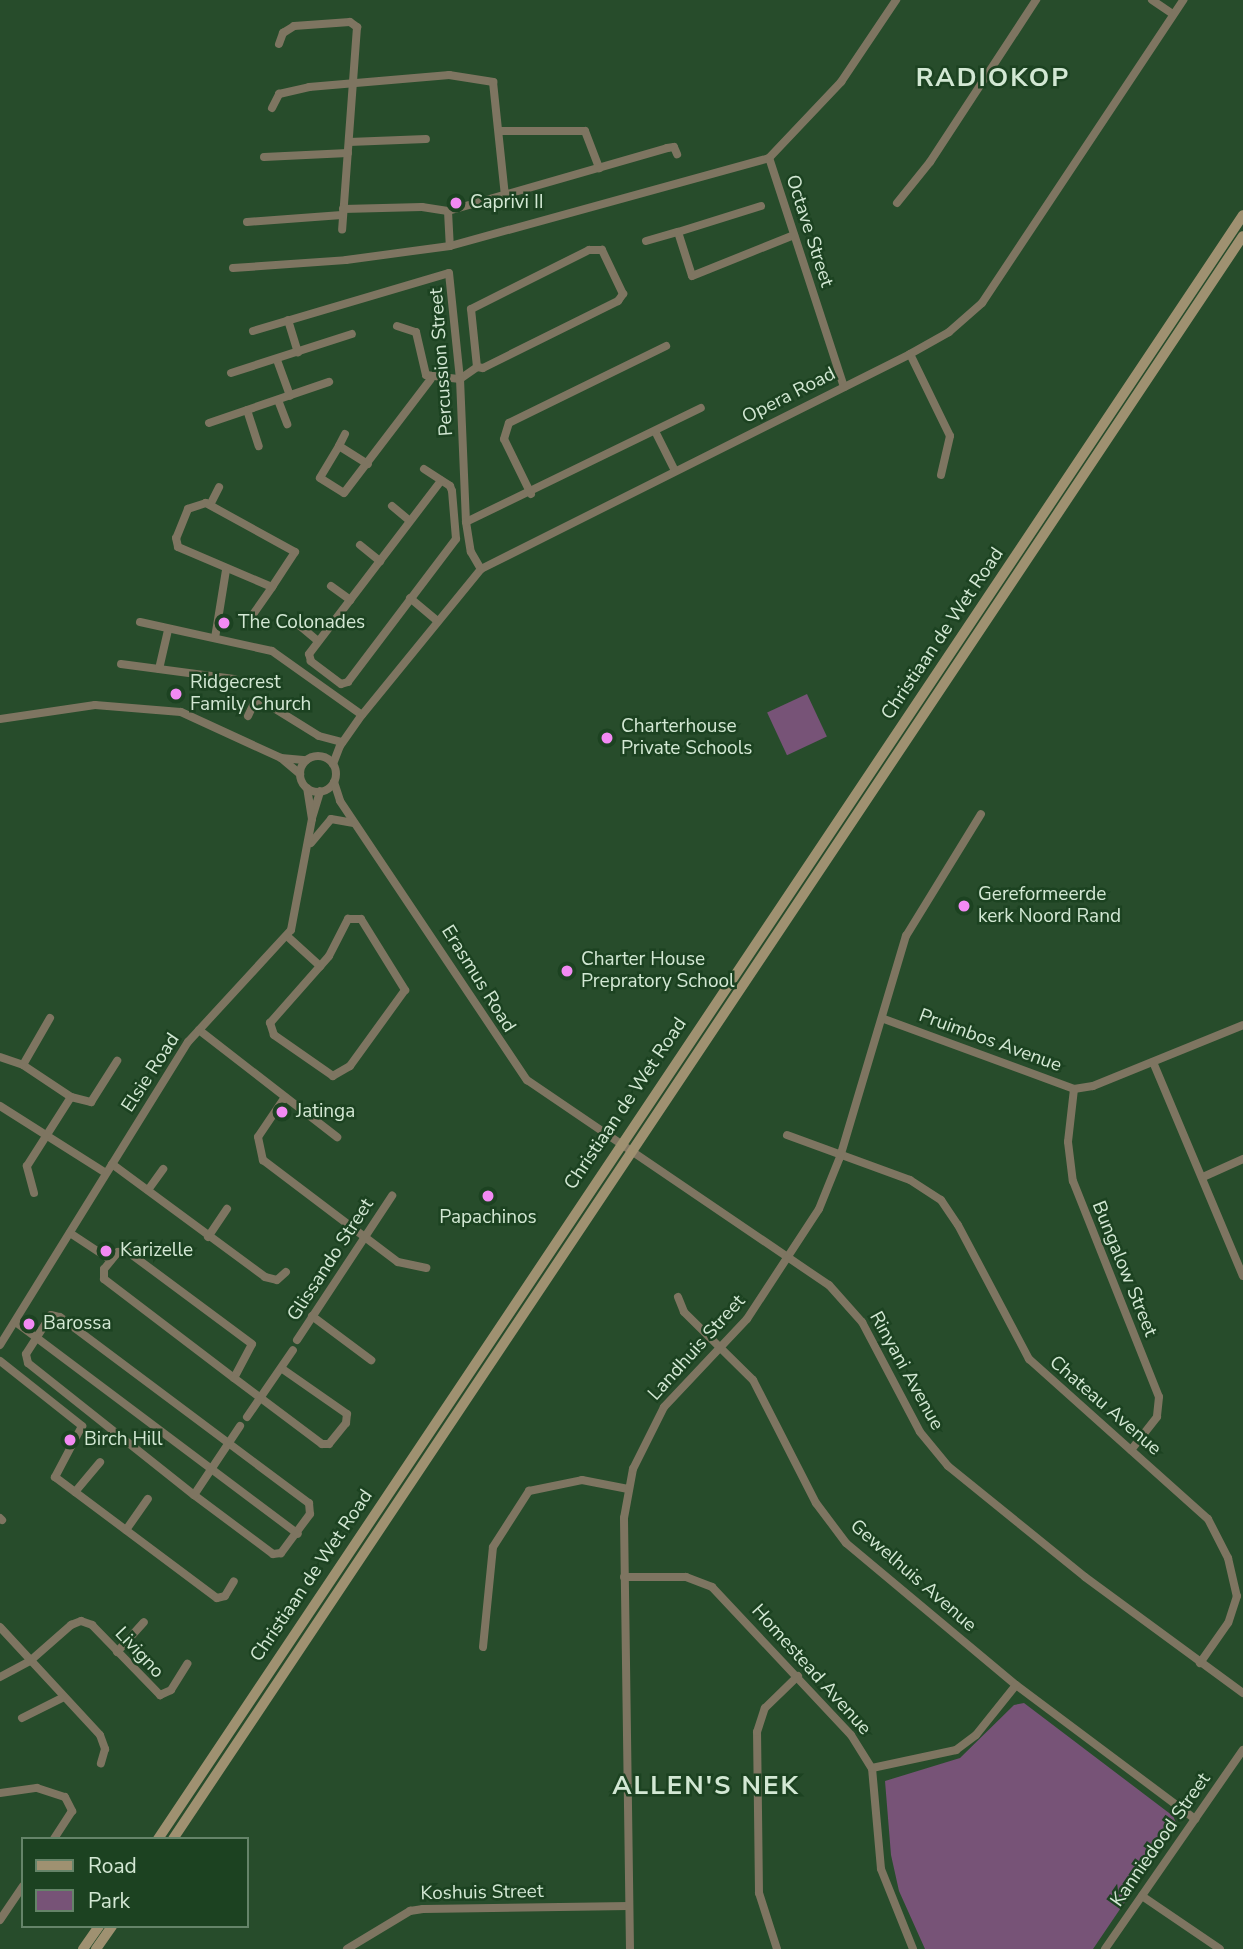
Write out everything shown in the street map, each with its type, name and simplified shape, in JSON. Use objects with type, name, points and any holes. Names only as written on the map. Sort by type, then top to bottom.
[{"type":"main road","name":"Christiaan de Wet Road","points":[[159,1837],[621,1142],[1243,215]]},
{"type":"main road","name":"Christiaan de Wet Road","points":[[174,1837],[1243,236]]},
{"type":"main road","points":[[83,1949],[98,1928]]},
{"type":"main road","points":[[96,1949],[111,1928]]},
{"type":"street","name":"Octave Street","points":[[844,387],[769,158],[831,94],[896,0]]},
{"type":"street","points":[[897,203],[930,162],[1037,0]]},
{"type":"street","points":[[1152,0],[1174,14]]},
{"type":"street","name":"Opera Road","points":[[333,764],[341,744],[362,715],[436,620],[481,569],[910,354],[949,332],[982,303],[1182,0]]},
{"type":"street","points":[[279,44],[283,33],[294,26],[354,23],[355,86],[342,229]]},
{"type":"street","points":[[271,108],[279,94],[287,90],[355,86],[449,75],[488,80],[496,88],[505,196]]},
{"type":"street","points":[[500,131],[585,131],[599,168]]},
{"type":"street","points":[[349,142],[426,139]]},
{"type":"street","points":[[247,222],[422,207],[448,211],[671,147],[677,154]]},
{"type":"street","points":[[264,157],[348,153]]},
{"type":"street","points":[[233,268],[346,260],[450,246],[769,158]]},
{"type":"street","points":[[646,242],[761,206]]},
{"type":"street","points":[[448,211],[450,246]]},
{"type":"street","points":[[678,232],[694,277],[794,235]]},
{"type":"street","points":[[589,250],[602,250],[622,294],[618,301],[483,368],[477,367],[471,309],[589,250]]},
{"type":"street","name":"Percussion Street","points":[[253,331],[449,273],[460,379],[466,522],[471,552],[481,569]]},
{"type":"street","points":[[288,320],[298,352]]},
{"type":"street","points":[[397,326],[416,332],[420,363],[431,379]]},
{"type":"street","points":[[231,373],[352,334]]},
{"type":"street","points":[[531,494],[504,439],[509,423],[666,346]]},
{"type":"street","points":[[910,354],[950,436],[941,475]]},
{"type":"street","points":[[276,360],[290,396]]},
{"type":"street","points":[[431,379],[460,379],[477,367]]},
{"type":"street","points":[[345,434],[320,478],[337,491],[349,492],[431,379]]},
{"type":"street","points":[[209,423],[329,382]]},
{"type":"street","points":[[278,400],[287,425]]},
{"type":"street","points":[[466,522],[531,494],[701,408]]},
{"type":"street","points":[[247,410],[259,446]]},
{"type":"street","points":[[656,433],[674,471]]},
{"type":"street","points":[[339,446],[368,464]]},
{"type":"street","points":[[425,469],[441,481],[455,498],[456,539],[344,684],[311,661],[309,654],[441,481]]},
{"type":"street","points":[[210,505],[219,487]]},
{"type":"street","points":[[254,613],[272,587],[295,552],[210,505],[196,503],[188,509],[175,542],[226,570],[272,587]]},
{"type":"street","points":[[392,506],[410,521]]},
{"type":"street","points":[[360,545],[380,561]]},
{"type":"street","points":[[215,638],[226,570]]},
{"type":"street","points":[[331,586],[350,600]]},
{"type":"street","points":[[410,598],[436,620]]},
{"type":"street","points":[[140,622],[272,650],[362,715]]},
{"type":"street","points":[[300,626],[318,641]]},
{"type":"street","points":[[159,669],[168,630]]},
{"type":"street","points":[[121,664],[234,679]]},
{"type":"street","points":[[248,716],[255,701],[261,700],[319,736],[341,744]]},
{"type":"street","points":[[0,719],[95,705],[181,712],[281,758],[300,774],[307,788],[321,791],[334,782],[333,764],[322,756],[306,761],[281,758]]},
{"type":"street","name":"Opera Road","points":[[322,756],[341,744]]},
{"type":"street","points":[[300,774],[306,761]]},
{"type":"street","name":"Erasmus Road","points":[[334,782],[340,801],[527,1080],[635,1150]]},
{"type":"street","name":"Elsie Road","points":[[307,788],[312,819]]},
{"type":"street","name":"Erasmus Road","points":[[321,791],[340,801]]},
{"type":"street","name":"Elsie Road","points":[[0,1345],[17,1323],[106,1173],[199,1030],[287,936],[296,919],[312,819],[321,791]]},
{"type":"street","name":"Landhuis Street","points":[[630,1949],[624,1577],[628,1489],[654,1423],[682,1383],[747,1319],[789,1259],[825,1199],[884,1019],[909,929],[981,814]]},
{"type":"street","points":[[308,849],[319,828],[332,818],[349,819],[359,826]]},
{"type":"street","points":[[356,918],[405,990],[350,1066],[333,1076],[274,1035],[271,1023],[320,966],[343,926],[356,918]]},
{"type":"street","points":[[287,936],[320,966]]},
{"type":"street","points":[[23,1065],[50,1018]]},
{"type":"street","name":"Pruimbos Avenue","points":[[884,1019],[1074,1089],[1153,1062],[1243,1025]]},
{"type":"street","points":[[199,1030],[337,1137]]},
{"type":"street","points":[[0,1057],[23,1065],[71,1097],[91,1102],[117,1061]]},
{"type":"street","points":[[1153,1062],[1243,1276]]},
{"type":"street","name":"Bungalow Street","points":[[1074,1089],[1068,1142],[1073,1181],[1159,1397],[1157,1417],[1131,1450]]},
{"type":"street","points":[[34,1193],[27,1166],[71,1097]]},
{"type":"street","points":[[285,1097],[258,1137],[263,1160],[404,1265],[426,1268]]},
{"type":"street","points":[[0,1105],[106,1173]]},
{"type":"street","name":"Chateau Avenue","points":[[788,1135],[840,1157],[910,1180],[941,1200],[1029,1359],[1201,1511],[1232,1570],[1237,1595],[1233,1613],[1200,1663]]},
{"type":"street","name":"Rinyani Avenue","points":[[635,1150],[829,1285],[857,1316],[920,1432],[948,1466],[1200,1663],[1243,1693]]},
{"type":"street","points":[[1203,1177],[1243,1159]]},
{"type":"street","points":[[112,1164],[208,1237],[271,1280],[286,1272]]},
{"type":"street","points":[[148,1190],[163,1169]]},
{"type":"street","name":"Glissando Street","points":[[298,1340],[392,1196]]},
{"type":"street","points":[[208,1237],[227,1209]]},
{"type":"street","points":[[70,1233],[111,1260]]},
{"type":"street","points":[[234,1378],[251,1352],[249,1342],[128,1252],[122,1250],[111,1260],[104,1279],[260,1398],[324,1445],[346,1423],[346,1412],[281,1368]]},
{"type":"street","name":"Gewelhuis Avenue","points":[[678,1297],[684,1312],[721,1346],[752,1380],[816,1503],[837,1533],[1016,1685],[1195,1819]]},
{"type":"street","points":[[312,1316],[371,1360]]},
{"type":"street","points":[[48,1317],[60,1317],[229,1443],[309,1503],[310,1514],[298,1534],[281,1553],[272,1554],[194,1495],[28,1363],[26,1354],[48,1317]]},
{"type":"street","points":[[17,1323],[298,1534]]},
{"type":"street","name":"Glissando Street","points":[[247,1416],[293,1350]]},
{"type":"street","points":[[0,1361],[82,1426],[77,1441],[54,1473],[75,1492],[217,1598],[225,1596],[234,1581]]},
{"type":"street","points":[[194,1495],[240,1426]]},
{"type":"street","points":[[75,1492],[100,1462]]},
{"type":"street","points":[[483,1647],[493,1547],[529,1492],[582,1480],[628,1489]]},
{"type":"street","points":[[126,1530],[148,1499]]},
{"type":"street","name":"Homestead Avenue","points":[[624,1577],[686,1577],[712,1587],[851,1735],[872,1768],[881,1868],[913,1949]]},
{"type":"street","name":"Livigno","points":[[30,1661],[71,1625],[81,1621],[95,1629],[160,1695],[172,1690],[187,1664]]},
{"type":"street","points":[[117,1652],[145,1622]]},
{"type":"street","points":[[1,1629],[62,1698],[100,1735],[105,1749],[101,1763]]},
{"type":"street","points":[[0,1677],[30,1661]]},
{"type":"street","points":[[777,1949],[759,1893],[757,1732],[765,1708],[798,1676]]},
{"type":"street","points":[[872,1768],[956,1750],[976,1735],[1016,1685]]},
{"type":"street","points":[[22,1718],[62,1698]]},
{"type":"street","name":"Kanniedood Street","points":[[1105,1949],[1243,1750]]},
{"type":"street","points":[[0,1781],[2,1792],[47,1789],[70,1801],[72,1811],[55,1837]]},
{"type":"street","points":[[0,1920],[21,1889]]},
{"type":"street","points":[[1142,1896],[1220,1949]]},
{"type":"street","name":"Koshuis Street","points":[[351,1948],[410,1910],[629,1906]]},
{"type":"green space","points":[[807,694],[827,737],[787,755],[767,713]]},
{"type":"green space","points":[[1024,1703],[1173,1816],[1177,1825],[1093,1949],[925,1949],[899,1891],[891,1855],[885,1781],[960,1758],[1014,1705]]},
{"type":"place","name":"Caprivi II","points":[[456,203]]},
{"type":"place","name":"The Colonades","points":[[224,623]]},
{"type":"place","name":"Ridgecrest Family Church","points":[[176,694]]},
{"type":"place","name":"Charterhouse Private Schools","points":[[607,738]]},
{"type":"place","name":"Gereformeerde kerk Noord Rand","points":[[964,906]]},
{"type":"place","name":"Charter House Prepratory School","points":[[567,971]]},
{"type":"place","name":"Jatinga","points":[[282,1112]]},
{"type":"place","name":"Papachinos","points":[[488,1196]]},
{"type":"place","name":"Karizelle","points":[[106,1251]]},
{"type":"place","name":"Barossa","points":[[29,1324]]},
{"type":"place","name":"Birch Hill","points":[[70,1440]]},
{"type":"district","name":"RADIOKOP","points":[[993,78]]},
{"type":"district","name":"ALLEN'S NEK","points":[[706,1786]]}]
